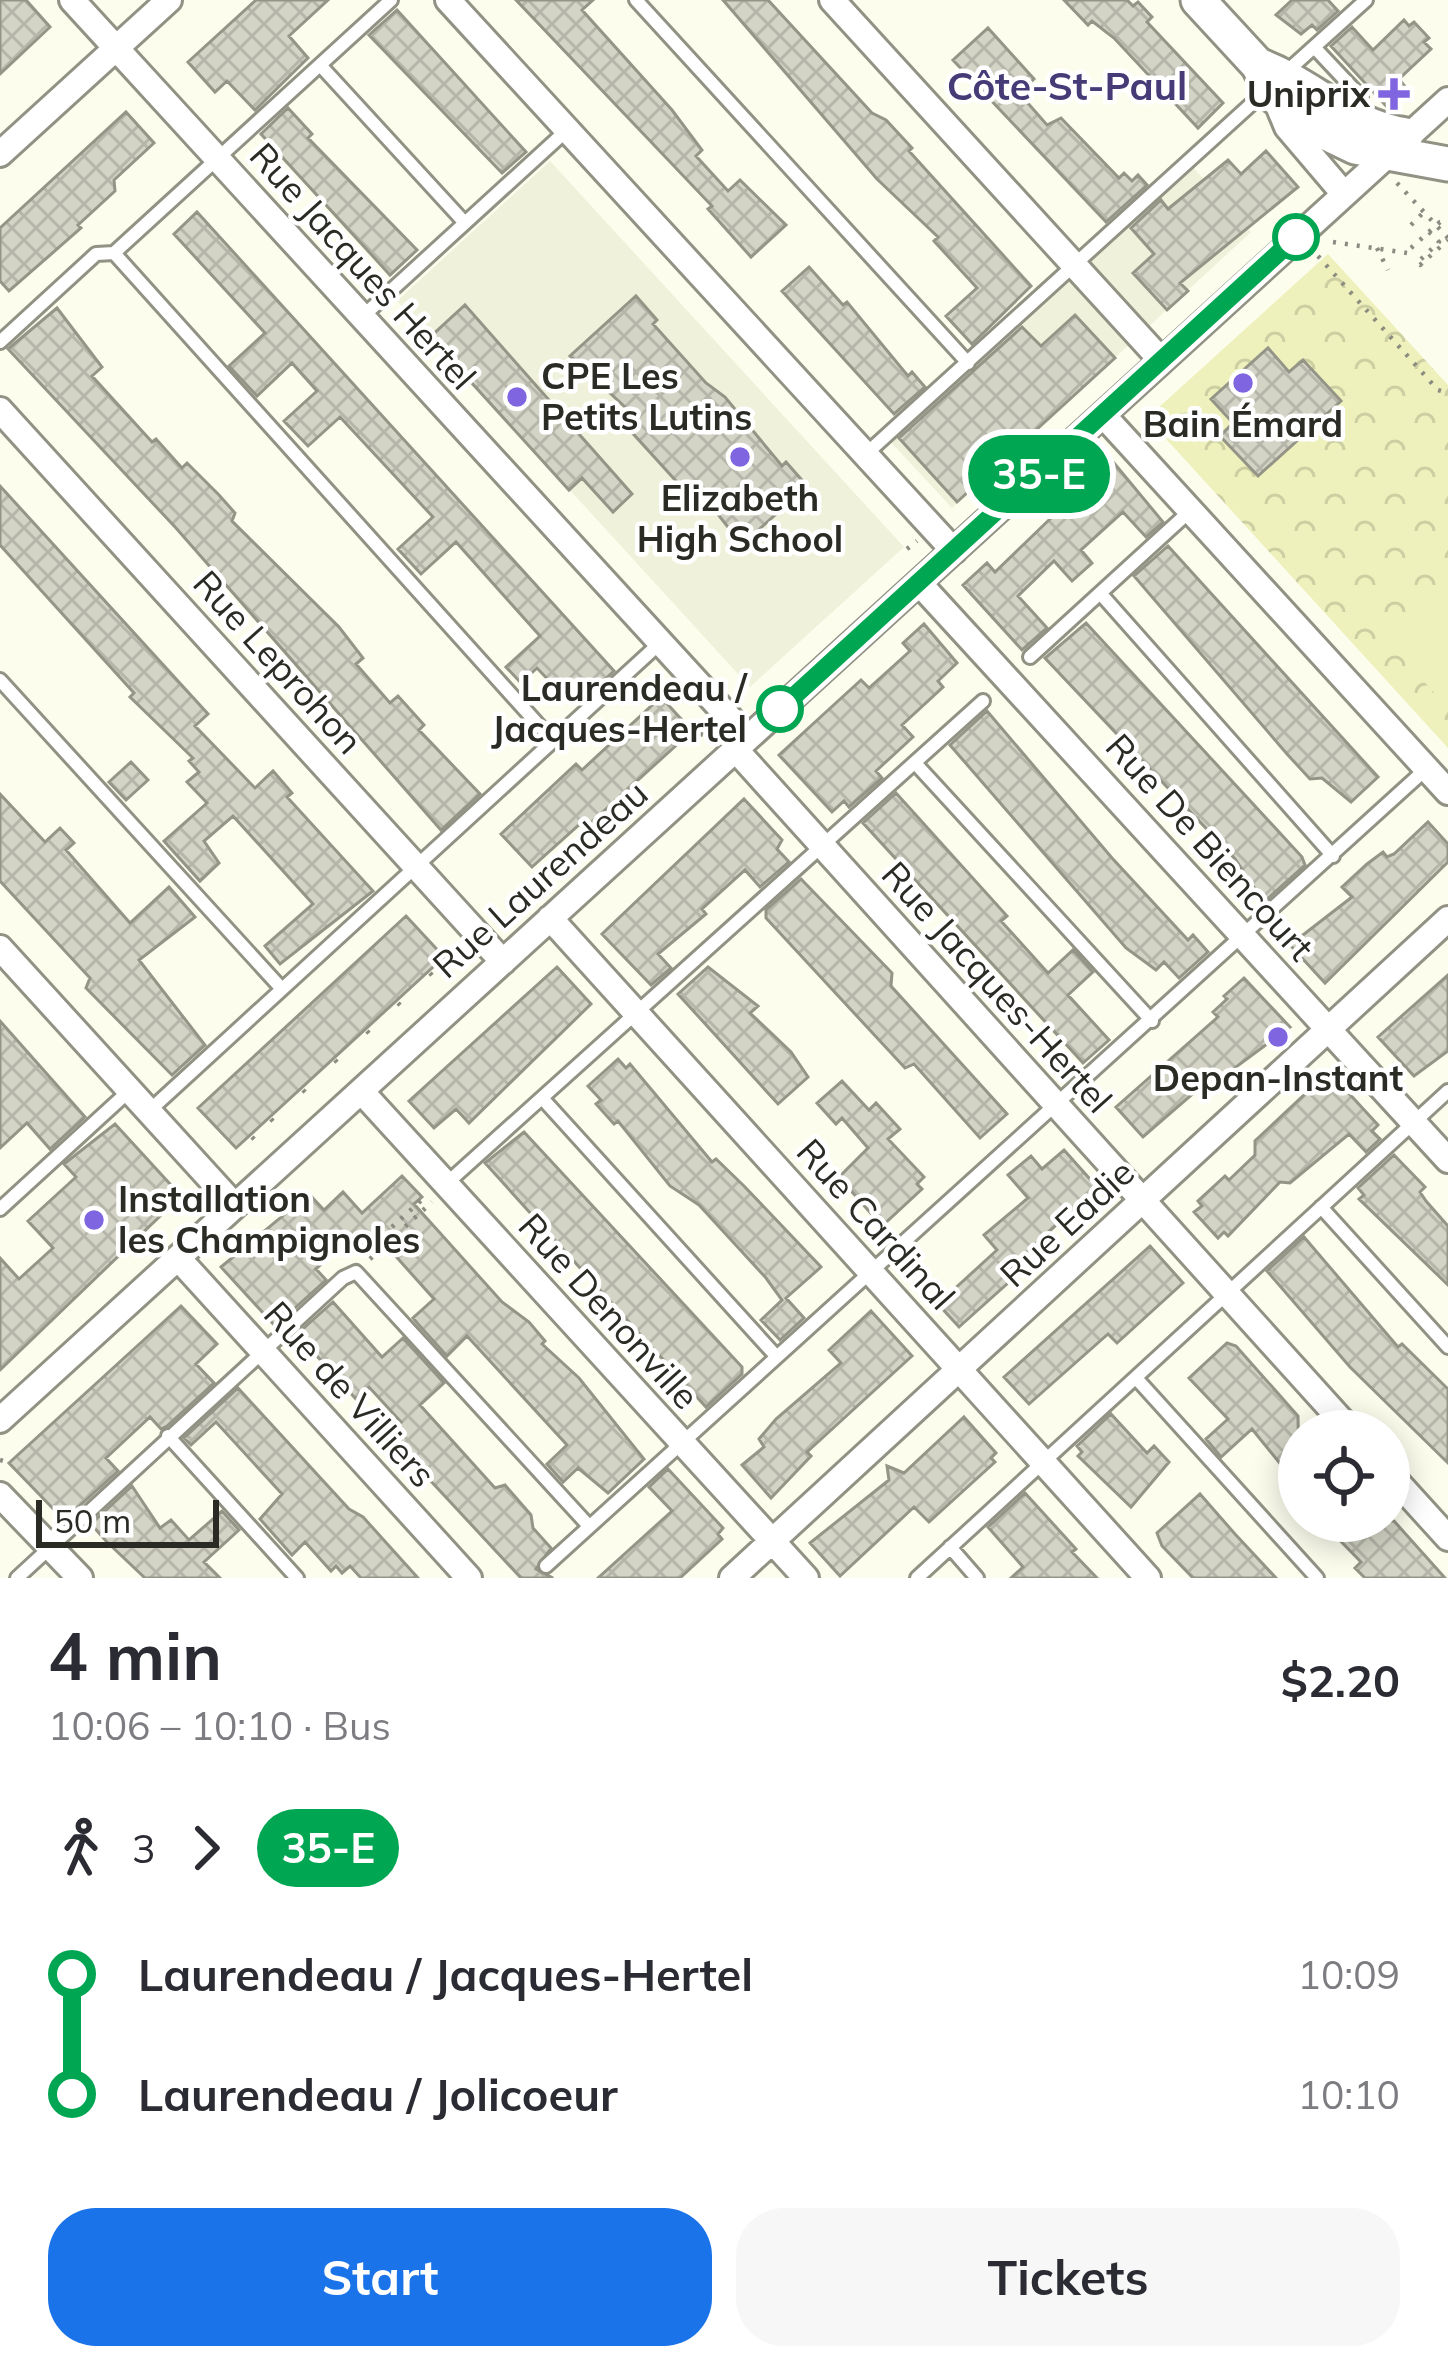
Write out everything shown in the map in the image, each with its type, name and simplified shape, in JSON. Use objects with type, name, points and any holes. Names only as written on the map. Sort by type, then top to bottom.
[{"type":"street","name":"Rue Jacques Hertel","points":[[72,0],[660,643],[742,744]]},
{"type":"street","points":[[0,154],[169,0]]},
{"type":"street","points":[[448,0],[954,551]]},
{"type":"street","points":[[832,0],[1161,361]]},
{"type":"street","points":[[1198,0],[1271,81],[1355,122],[1398,157],[1448,164]]},
{"type":"street","points":[[1271,81],[1287,127],[1344,194]]},
{"type":"street","name":"Rue Laurendeau","points":[[0,1420],[1344,194],[1398,157],[1448,100]]},
{"type":"street","points":[[1398,157],[1448,141]]},
{"type":"street","name":"Rue Leprohon","points":[[0,410],[502,962]]},
{"type":"street","points":[[1103,415],[1448,792]]},
{"type":"street","name":"Rue De Biencourt","points":[[919,583],[1448,1160]]},
{"type":"street","name":"Rue Jacques-Hertel","points":[[742,744],[823,844],[1055,1106],[1332,1410]]},
{"type":"street","name":"Rue Cardinal","points":[[550,918],[1148,1578]]},
{"type":"street","name":"Rue Eadie","points":[[732,1578],[1448,919]]},
{"type":"street","points":[[0,948],[235,1206]]},
{"type":"street","name":"Rue Denonville","points":[[361,1091],[435,1194],[680,1442],[806,1578]]},
{"type":"street","name":"Rue de Villiers","points":[[178,1258],[469,1578]]},
{"type":"street","points":[[0,1495],[80,1578]]},
{"type":"street","points":[[1410,1496],[1448,1538]]},
{"type":"lane","points":[[0,342],[96,254],[114,253],[391,0]]},
{"type":"lane","points":[[636,0],[968,363]]},
{"type":"lane","points":[[866,454],[1076,266],[1271,81],[1366,0]]},
{"type":"lane","points":[[1314,46],[1361,97]]},
{"type":"lane","points":[[320,64],[465,223]]},
{"type":"lane","points":[[362,317],[567,130]]},
{"type":"lane","points":[[114,253],[554,741]]},
{"type":"lane","points":[[1030,657],[1192,509]]},
{"type":"lane","points":[[1100,593],[1334,856]]},
{"type":"lane","points":[[148,1111],[660,643]]},
{"type":"lane","points":[[0,680],[282,988]]},
{"type":"lane","points":[[435,1194],[983,701]]},
{"type":"lane","points":[[915,763],[1152,1021]]},
{"type":"lane","points":[[546,1565],[1426,769]]},
{"type":"lane","points":[[0,1209],[130,1090]]},
{"type":"lane","points":[[917,1578],[1448,1090]]},
{"type":"lane","points":[[542,1098],[776,1356]]},
{"type":"lane","points":[[1321,1207],[1448,1347]]},
{"type":"lane","points":[[17,1578],[343,1277],[356,1272],[589,1526]]},
{"type":"lane","points":[[1136,1378],[1317,1578]]},
{"type":"lane","points":[[169,1436],[297,1578]]},
{"type":"lane","points":[[950,1547],[977,1578]]},
{"type":"path","points":[[1398,157],[1424,212],[1448,239],[1420,266],[1417,262],[1438,242],[1429,232]]},
{"type":"path","points":[[1412,225],[1424,212]]},
{"type":"path","points":[[1333,242],[1409,250],[1436,225],[1448,221]]},
{"type":"path","points":[[1377,248],[1388,270]]},
{"type":"path","points":[[1318,256],[1438,390],[1448,393]]},
{"type":"path","points":[[907,549],[916,541]]},
{"type":"path","points":[[700,734],[710,737]]},
{"type":"path","points":[[430,974],[436,980]]},
{"type":"path","points":[[398,1003],[404,1010]]},
{"type":"path","points":[[367,1031],[373,1038]]},
{"type":"path","points":[[334,1060],[341,1067]]},
{"type":"path","points":[[303,1090],[309,1096]]},
{"type":"path","points":[[271,1119],[277,1126]]},
{"type":"path","points":[[252,1137],[258,1143]]},
{"type":"path","points":[[356,1272],[383,1246],[381,1237],[435,1194]]},
{"type":"shaded area","points":[[550,161],[904,547],[750,687],[397,301]]},
{"type":"shaded area","points":[[1192,166],[1251,232],[952,508],[889,440]]},
{"type":"green space","points":[[1328,254],[1448,385],[1448,748],[1147,418]]},
{"type":"green space","points":[[1440,584],[1448,593],[1448,708],[1383,637]]},
{"type":"building","points":[[0,0],[26,0],[50,27],[0,74]]},
{"type":"building","points":[[256,0],[328,0],[289,36],[308,58],[255,110],[227,81],[215,92],[188,62]]},
{"type":"building","points":[[516,0],[593,0],[582,10],[672,110],[702,150],[696,156],[728,191],[740,180],[786,225],[751,257],[708,209],[712,206]]},
{"type":"building","points":[[723,0],[768,0],[872,113],[886,120],[912,148],[909,151],[1031,286],[972,344],[946,316],[977,288],[934,241],[938,237],[877,179]]},
{"type":"building","points":[[1064,0],[1127,0],[1133,6],[1138,2],[1152,17],[1147,22],[1223,103],[1198,128],[1114,38],[1092,21],[1088,25]]},
{"type":"building","points":[[1292,0],[1328,0],[1338,11],[1317,30],[1312,25],[1301,34],[1276,15]]},
{"type":"building","points":[[397,10],[526,152],[502,173],[369,35]]},
{"type":"building","points":[[1404,20],[1409,26],[1414,22],[1429,38],[1424,42],[1431,49],[1399,79],[1407,89],[1387,107],[1331,46],[1352,27],[1373,50]]},
{"type":"building","points":[[988,28],[1034,79],[1019,93],[1047,125],[1061,118],[1119,178],[1124,173],[1132,181],[1138,175],[1147,185],[1106,222],[953,60]]},
{"type":"building","points":[[288,108],[312,134],[308,138],[417,250],[390,275],[261,134]]},
{"type":"building","points":[[126,112],[154,143],[114,180],[115,191],[78,225],[81,228],[9,291],[0,281],[0,228]]},
{"type":"building","points":[[1266,151],[1298,187],[1180,283],[1188,291],[1167,310],[1133,273],[1154,254],[1131,228],[1161,200],[1168,209],[1228,160],[1241,174]]},
{"type":"building","points":[[197,212],[614,671],[581,701],[562,681],[555,687],[537,668],[521,683],[506,667],[540,636],[456,542],[421,574],[398,549],[433,517],[340,417],[308,446],[284,421],[317,391],[292,363],[257,396],[229,366],[265,333],[174,234]]},
{"type":"building","points":[[809,267],[843,305],[847,302],[908,376],[912,372],[925,387],[894,414],[782,291]]},
{"type":"building","points":[[636,296],[657,320],[653,324],[706,383],[725,397],[782,466],[786,462],[807,486],[742,545],[695,485],[687,493],[617,416],[626,408],[570,356]]},
{"type":"building","name":"CPE Les Petits Lutins","points":[[465,305],[632,494],[613,512],[582,478],[569,490],[430,337]]},
{"type":"building","points":[[57,308],[102,367],[92,376],[152,442],[156,439],[182,468],[187,463],[219,495],[235,513],[232,521],[339,627],[363,658],[356,664],[390,703],[398,696],[424,725],[419,730],[480,794],[441,830],[176,528],[8,349]]},
{"type":"building","points":[[1075,315],[1115,358],[957,502],[899,438],[1022,327],[1041,346]]},
{"type":"building","name":"Bain Émard","points":[[1268,348],[1289,372],[1303,360],[1341,401],[1258,476],[1220,436],[1233,423],[1211,399]]},
{"type":"building","points":[[1114,463],[1163,522],[1146,537],[1123,512],[1081,550],[1092,563],[1072,581],[1054,561],[1018,596],[1047,628],[1022,650],[963,585],[987,563],[995,572],[1051,518],[1046,512],[1088,474],[1094,481]]},
{"type":"building","points":[[0,486],[208,714],[195,726],[255,788],[273,771],[292,793],[287,797],[373,891],[280,964],[265,946],[313,904],[233,816],[204,841],[219,863],[200,881],[164,841],[207,803],[187,782],[199,772],[189,761],[193,758],[130,697],[134,693],[0,545]]},
{"type":"building","points":[[1168,546],[1378,777],[1351,802],[1322,778],[1310,779],[1134,576]]},
{"type":"building","points":[[1086,623],[1302,857],[1305,865],[1264,902],[1235,859],[1045,658]]},
{"type":"building","points":[[924,624],[957,663],[938,681],[943,687],[902,725],[913,737],[876,771],[882,778],[849,807],[844,801],[832,812],[779,755],[861,680],[869,688],[889,670],[910,651],[903,643]]},
{"type":"building","points":[[661,697],[692,731],[584,829],[580,824],[532,867],[501,834],[576,764],[582,770]]},
{"type":"building","points":[[987,711],[1112,858],[1188,940],[1193,935],[1208,952],[1179,978],[1164,962],[1156,970],[1126,948],[950,745]]},
{"type":"building","points":[[131,762],[148,780],[126,800],[109,782]]},
{"type":"building","points":[[896,793],[1007,916],[1001,921],[1048,973],[1073,950],[1093,972],[1068,995],[1109,1040],[1083,1063],[863,823]]},
{"type":"building","points":[[0,794],[45,842],[60,828],[74,843],[66,850],[130,923],[169,887],[195,917],[139,960],[205,1045],[172,1075],[86,988],[90,978],[0,881]]},
{"type":"building","points":[[744,799],[782,840],[777,849],[789,862],[760,887],[745,870],[702,909],[706,914],[658,954],[671,968],[651,985],[602,934]]},
{"type":"building","points":[[1428,822],[1448,844],[1448,862],[1325,983],[1290,945],[1352,897],[1342,887],[1367,864],[1383,852],[1387,857],[1394,854]]},
{"type":"building","points":[[801,879],[892,973],[891,986],[1007,1114],[980,1138],[914,1064],[905,1068],[766,918],[766,910]]},
{"type":"building","points":[[406,916],[444,957],[236,1148],[198,1108]]},
{"type":"building","points":[[557,967],[591,1004],[469,1123],[456,1109],[434,1128],[409,1101]]},
{"type":"building","points":[[708,967],[758,1006],[750,1013],[791,1052],[808,1077],[778,1104],[678,994]]},
{"type":"building","points":[[1448,975],[1448,1051],[1414,1076],[1378,1037]]},
{"type":"building","points":[[1244,978],[1290,1027],[1201,1093],[1197,1090],[1143,1137],[1116,1107],[1218,1017],[1213,1012]]},
{"type":"building","points":[[0,1021],[85,1117],[50,1149],[27,1123],[0,1148]]},
{"type":"building","points":[[618,1059],[626,1068],[630,1064],[712,1162],[716,1159],[821,1267],[786,1298],[804,1318],[780,1340],[761,1320],[782,1300],[766,1278],[699,1205],[670,1186],[618,1121],[614,1124],[596,1104],[601,1100],[588,1086]]},
{"type":"building","points":[[1332,1075],[1378,1125],[1372,1131],[1380,1139],[1366,1152],[1349,1134],[1290,1183],[1280,1182],[1228,1236],[1224,1232],[1218,1238],[1194,1212],[1202,1206],[1198,1201],[1225,1176],[1229,1180],[1255,1155],[1255,1141],[1321,1079],[1324,1083]]},
{"type":"building","points":[[842,1081],[869,1110],[876,1103],[900,1129],[888,1139],[924,1177],[917,1184],[922,1189],[882,1226],[839,1177],[868,1148],[842,1118],[836,1124],[817,1103]]},
{"type":"building","points":[[115,1124],[181,1196],[0,1370],[0,1258],[19,1279],[53,1248],[28,1221],[76,1177],[64,1164]]},
{"type":"building","points":[[524,1132],[742,1367],[742,1374],[706,1407],[485,1163]]},
{"type":"building","points":[[1064,1150],[1097,1187],[1011,1267],[1018,1274],[959,1327],[938,1304],[997,1250],[984,1235],[1028,1198],[1008,1175],[1031,1156],[1042,1169]]},
{"type":"building","points":[[1394,1155],[1425,1187],[1420,1192],[1448,1226],[1448,1285],[1359,1199],[1364,1195],[1358,1188]]},
{"type":"building","points":[[402,1176],[422,1197],[414,1204],[502,1302],[529,1322],[545,1341],[542,1344],[579,1378],[644,1459],[608,1493],[578,1468],[563,1482],[547,1464],[567,1445],[467,1336],[447,1356],[418,1324],[413,1318],[434,1299],[375,1233],[358,1249],[349,1239],[316,1269],[326,1280],[275,1326],[221,1267],[309,1194],[324,1210],[343,1192],[362,1213]]},
{"type":"building","points":[[1304,1237],[1398,1347],[1402,1344],[1448,1389],[1448,1463],[1410,1426],[1410,1410],[1394,1410],[1267,1271]]},
{"type":"building","points":[[1150,1246],[1183,1283],[1117,1343],[1108,1334],[1029,1404],[1004,1377]]},
{"type":"building","points":[[333,1302],[382,1357],[403,1338],[444,1383],[420,1405],[495,1488],[505,1485],[531,1515],[533,1528],[551,1548],[536,1569],[553,1578],[521,1578],[388,1435],[401,1422],[369,1387],[356,1399],[297,1334]]},
{"type":"building","points":[[181,1306],[217,1344],[196,1364],[214,1383],[167,1426],[161,1429],[150,1417],[106,1458],[118,1471],[64,1520],[9,1463]]},
{"type":"building","points":[[871,1311],[912,1356],[807,1452],[811,1456],[771,1498],[742,1465],[764,1447],[759,1439],[776,1419],[841,1363],[829,1350]]},
{"type":"building","points":[[1227,1343],[1236,1346],[1293,1410],[1278,1410],[1278,1461],[1252,1429],[1221,1457],[1206,1439],[1228,1419],[1189,1378]]},
{"type":"building","points":[[238,1388],[418,1578],[361,1578],[350,1566],[342,1573],[336,1566],[331,1571],[305,1542],[292,1555],[260,1519],[282,1494],[216,1422],[191,1445],[184,1438]]},
{"type":"building","points":[[1111,1414],[1147,1453],[1154,1446],[1169,1462],[1131,1507],[1078,1456],[1082,1452],[1077,1446]]},
{"type":"building","points":[[964,1417],[996,1453],[991,1458],[995,1462],[929,1522],[914,1507],[840,1576],[810,1543],[889,1480],[887,1466],[904,1473]]},
{"type":"building","points":[[668,1469],[723,1528],[718,1534],[722,1539],[680,1578],[598,1578],[672,1511],[649,1487]]},
{"type":"building","points":[[132,1486],[160,1528],[171,1520],[189,1540],[222,1511],[239,1530],[204,1562],[220,1578],[145,1578],[106,1541],[91,1524]]},
{"type":"building","points":[[1025,1493],[1097,1578],[1011,1578],[1023,1567],[988,1527]]},
{"type":"building","points":[[1200,1494],[1276,1578],[1193,1578],[1162,1546],[1157,1533]]},
{"type":"building","points":[[1410,1539],[1445,1578],[1365,1578],[1355,1568],[1361,1562],[1341,1542]]},
{"type":"bus line","name":"35-E","points":[[780,709],[1296,237]]},
{"type":"place","name":"Uniprix","points":[[1394,94]]},
{"type":"place","name":"Bain Émard","points":[[1243,383]]},
{"type":"place","name":"CPE Les Petits Lutins","points":[[517,397]]},
{"type":"place","name":"Elizabeth High School","points":[[740,457]]},
{"type":"place","name":"Laurendeau / Jacques-Hertel","points":[[780,709]]},
{"type":"place","name":"Depan-Instant","points":[[1278,1037]]},
{"type":"place","name":"Installation les Champignoles","points":[[94,1220]]},
{"type":"district","name":"Côte-St-Paul","points":[[1067,86]]}]
